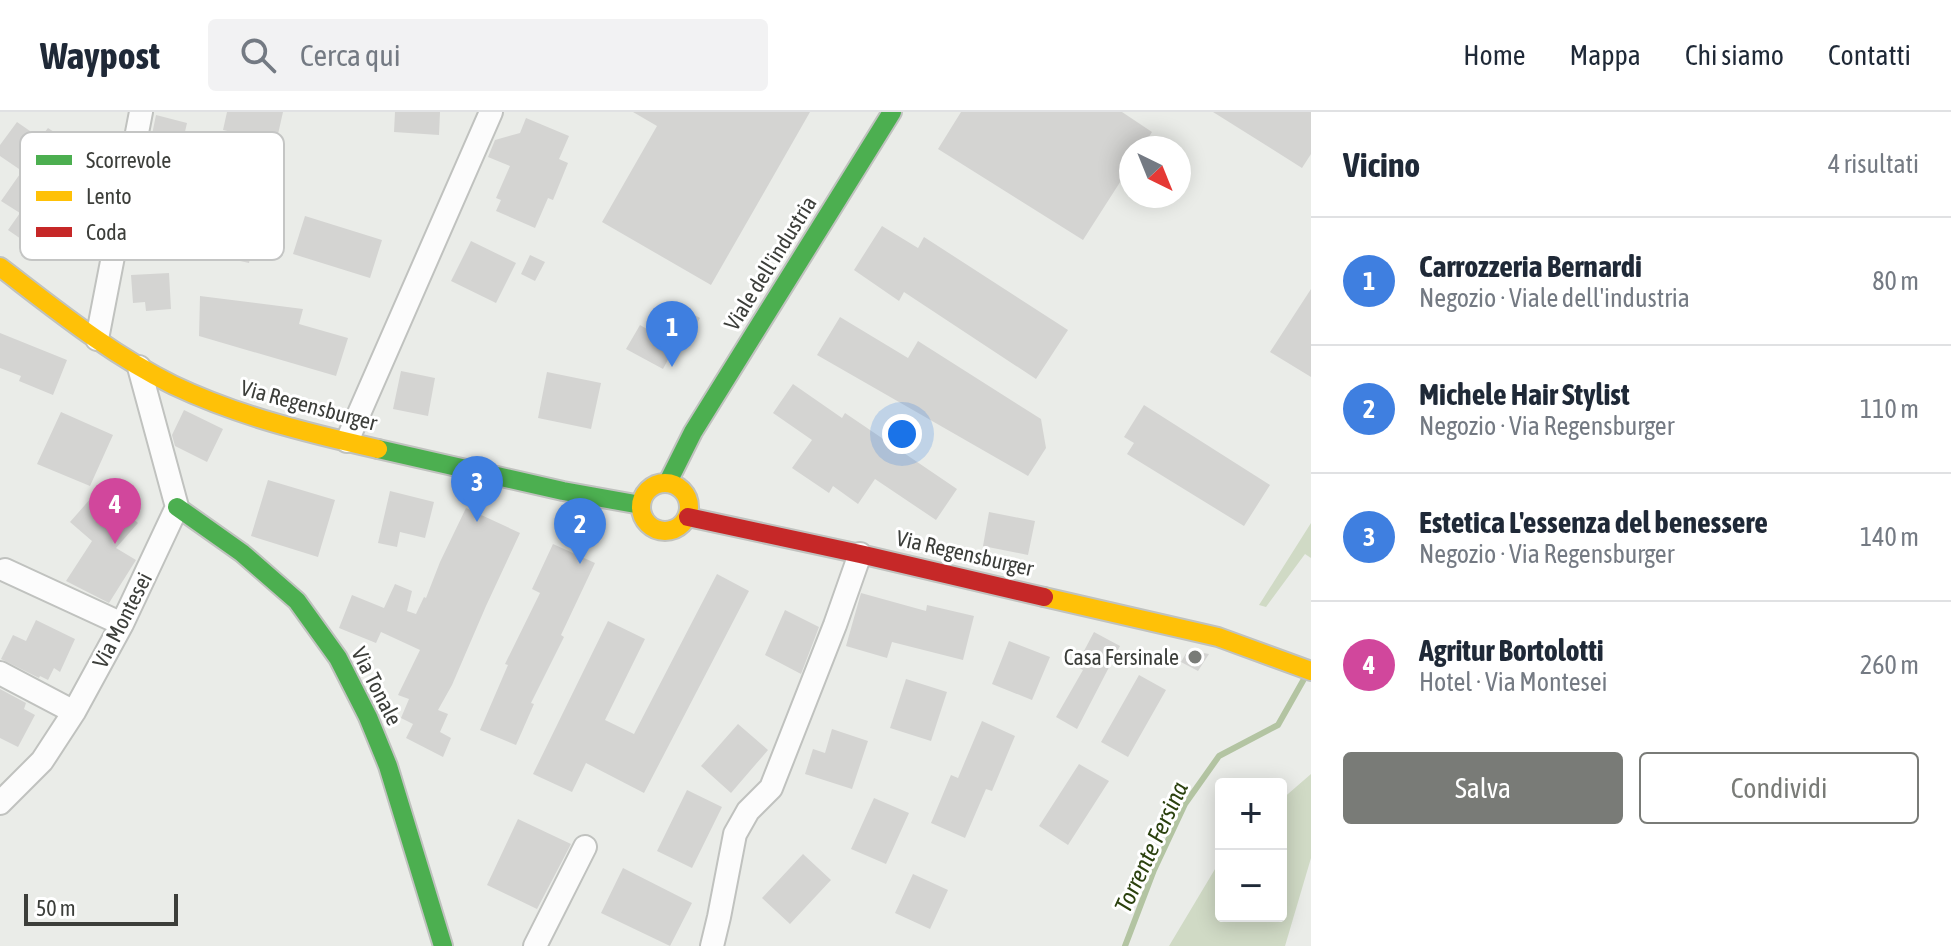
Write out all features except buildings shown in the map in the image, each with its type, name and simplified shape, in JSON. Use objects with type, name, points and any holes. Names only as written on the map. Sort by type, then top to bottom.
[{"type":"main road","name":"Viale dell'industria","points":[[668,482],[693,432],[892,112]]},
{"type":"main road","name":"Via Regensburger","points":[[0,267],[139,367],[201,397],[261,420],[562,491],[641,505]]},
{"type":"main road","points":[[668,482],[686,493],[690,508],[683,523],[677,528],[663,531],[649,525],[641,505],[649,489],[668,482]]},
{"type":"main road","name":"Via Tonale","points":[[177,507],[242,553],[297,601],[338,658],[368,717],[388,766],[443,946]]},
{"type":"main road","name":"Via Regensburger","points":[[688,517],[1231,641],[1311,671]]},
{"type":"street","points":[[137,132],[141,112]]},
{"type":"street","points":[[347,441],[491,112]]},
{"type":"street","points":[[97,339],[113,260]]},
{"type":"street","points":[[139,367],[177,507]]},
{"type":"street","name":"Via Montesei","points":[[0,803],[42,761],[74,712],[122,624],[177,507]]},
{"type":"street","points":[[712,946],[735,834],[748,811],[771,788],[860,554]]},
{"type":"street","points":[[5,570],[122,624]]},
{"type":"street","points":[[0,673],[74,712]]},
{"type":"street","points":[[535,946],[585,847]]},
{"type":"green space","points":[[1311,523],[1311,558],[1305,554],[1266,607],[1259,605]]},
{"type":"green space","points":[[1311,774],[1311,858],[1285,946],[1169,946],[1215,869],[1215,922],[1287,922],[1287,795]]},
{"type":"waterway","name":"Torrente Fersina","points":[[1125,946],[1154,870],[1185,804],[1219,756],[1278,725],[1304,679]]},
{"type":"traffic: fast","points":[[668,482],[693,432],[892,112]]},
{"type":"traffic: fast","points":[[378,449],[563,491],[641,505]]},
{"type":"traffic: fast","points":[[177,507],[242,553],[297,601],[338,658],[368,717],[388,766],[443,946]]},
{"type":"traffic: slow","points":[[0,267],[105,345],[173,385],[248,415],[378,449]]},
{"type":"traffic: slow","points":[[665,483],[682,490],[689,507],[682,524],[665,531],[648,524],[641,507],[648,490],[665,483]]},
{"type":"traffic: slow","points":[[1044,597],[1218,637],[1311,671]]},
{"type":"traffic: jam","points":[[688,517],[1044,597]]},
{"type":"place","name":"Carrozzeria Bernardi","points":[[672,367]]},
{"type":"place","name":"Estetica L'essenza del benessere","points":[[477,522]]},
{"type":"place","name":"Agritur Bortolotti","points":[[115,544]]},
{"type":"place","name":"Michele Hair Stylist","points":[[580,564]]},
{"type":"place","name":"Casa Fersinale","points":[[1195,657]]}]
